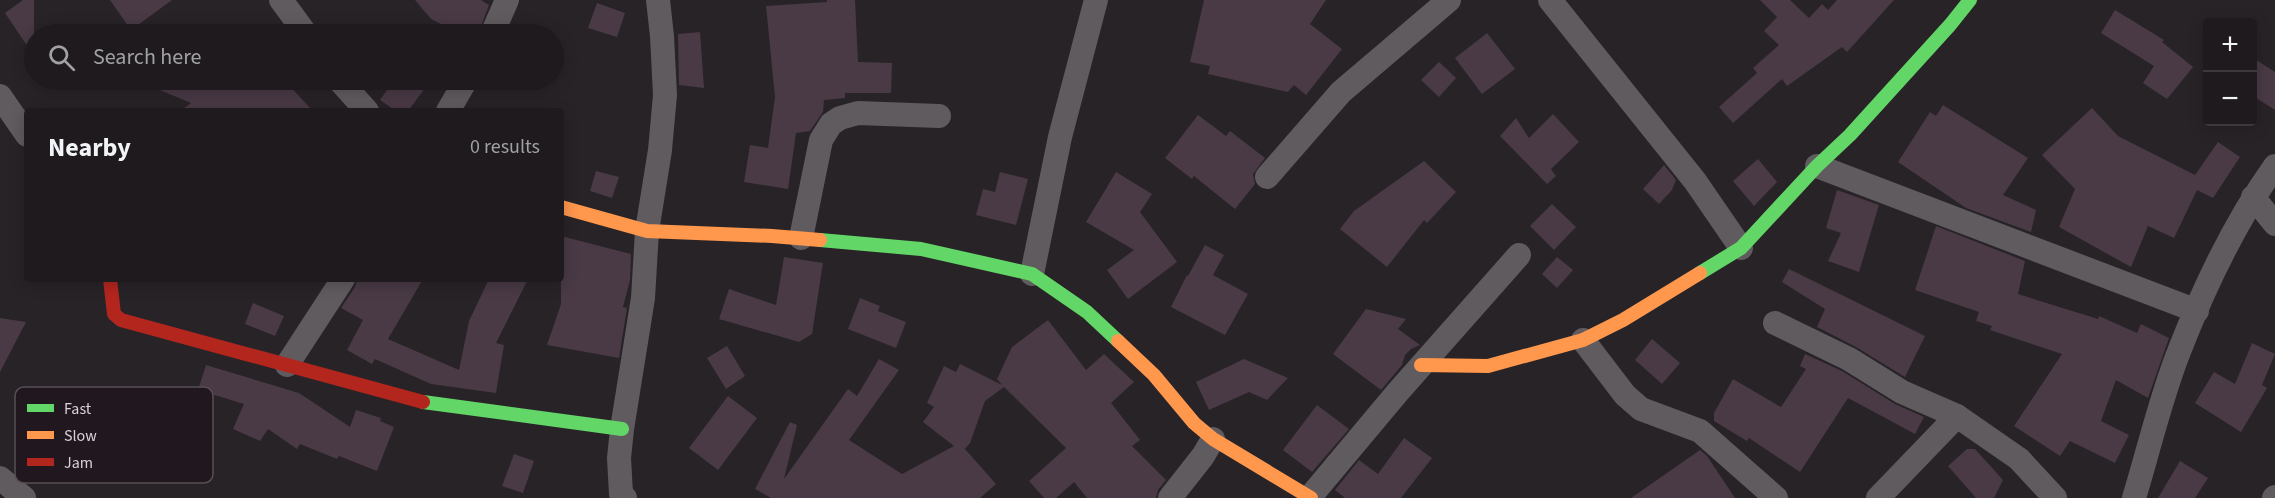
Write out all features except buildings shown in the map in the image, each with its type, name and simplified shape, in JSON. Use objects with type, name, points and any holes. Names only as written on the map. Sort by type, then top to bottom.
[{"type":"street","points":[[281,0],[299,24]]},
{"type":"street","points":[[496,24],[507,0]]},
{"type":"street","points":[[621,497],[619,458],[622,429],[643,298],[647,231],[660,150],[664,95],[658,0]]},
{"type":"street","points":[[1268,177],[1341,92],[1449,0]]},
{"type":"street","points":[[1550,0],[1695,181],[1742,248]]},
{"type":"street","points":[[1421,365],[1488,366],[1583,340],[1623,320],[1742,248],[1817,166],[1850,135],[1970,0]]},
{"type":"street","points":[[1032,274],[1060,137],[1094,1]]},
{"type":"street","points":[[348,90],[364,108]]},
{"type":"street","points":[[450,108],[460,90]]},
{"type":"street","points":[[0,96],[24,131]]},
{"type":"street","points":[[801,238],[821,140],[831,124],[840,118],[858,113],[939,116]]},
{"type":"street","points":[[1817,166],[2197,311]]},
{"type":"street","points":[[2134,498],[2180,350],[2231,235],[2253,197],[2275,166]]},
{"type":"street","points":[[2253,197],[2275,224]]},
{"type":"street","points":[[564,208],[647,231],[801,238],[921,249],[1032,274],[1087,312],[1154,375],[1194,423],[1214,439],[1311,498],[1421,365],[1519,255]]},
{"type":"street","points":[[110,282],[114,314],[121,320],[427,403],[622,429]]},
{"type":"street","points":[[287,365],[341,282]]},
{"type":"street","points":[[1775,323],[1849,359],[1902,392],[1957,416],[2019,459],[2055,498]]},
{"type":"street","points":[[1583,340],[1626,395],[1641,409],[1700,431],[1776,498]]},
{"type":"street","points":[[1878,498],[1957,416]]},
{"type":"street","points":[[1170,498],[1214,439]]},
{"type":"street","points":[[0,478],[24,498]]},
{"type":"traffic: fast","points":[[1700,273],[1741,248],[1817,166],[1850,135],[1970,0]]},
{"type":"traffic: fast","points":[[820,240],[921,249],[1032,274],[1087,312],[1118,341]]},
{"type":"traffic: fast","points":[[423,402],[622,429]]},
{"type":"traffic: slow","points":[[564,208],[647,231],[820,240]]},
{"type":"traffic: slow","points":[[1421,365],[1488,366],[1583,340],[1623,320],[1700,273]]},
{"type":"traffic: slow","points":[[1118,341],[1154,375],[1194,423],[1213,439],[1311,498]]},
{"type":"traffic: jam","points":[[110,282],[114,314],[121,320],[423,402]]}]
